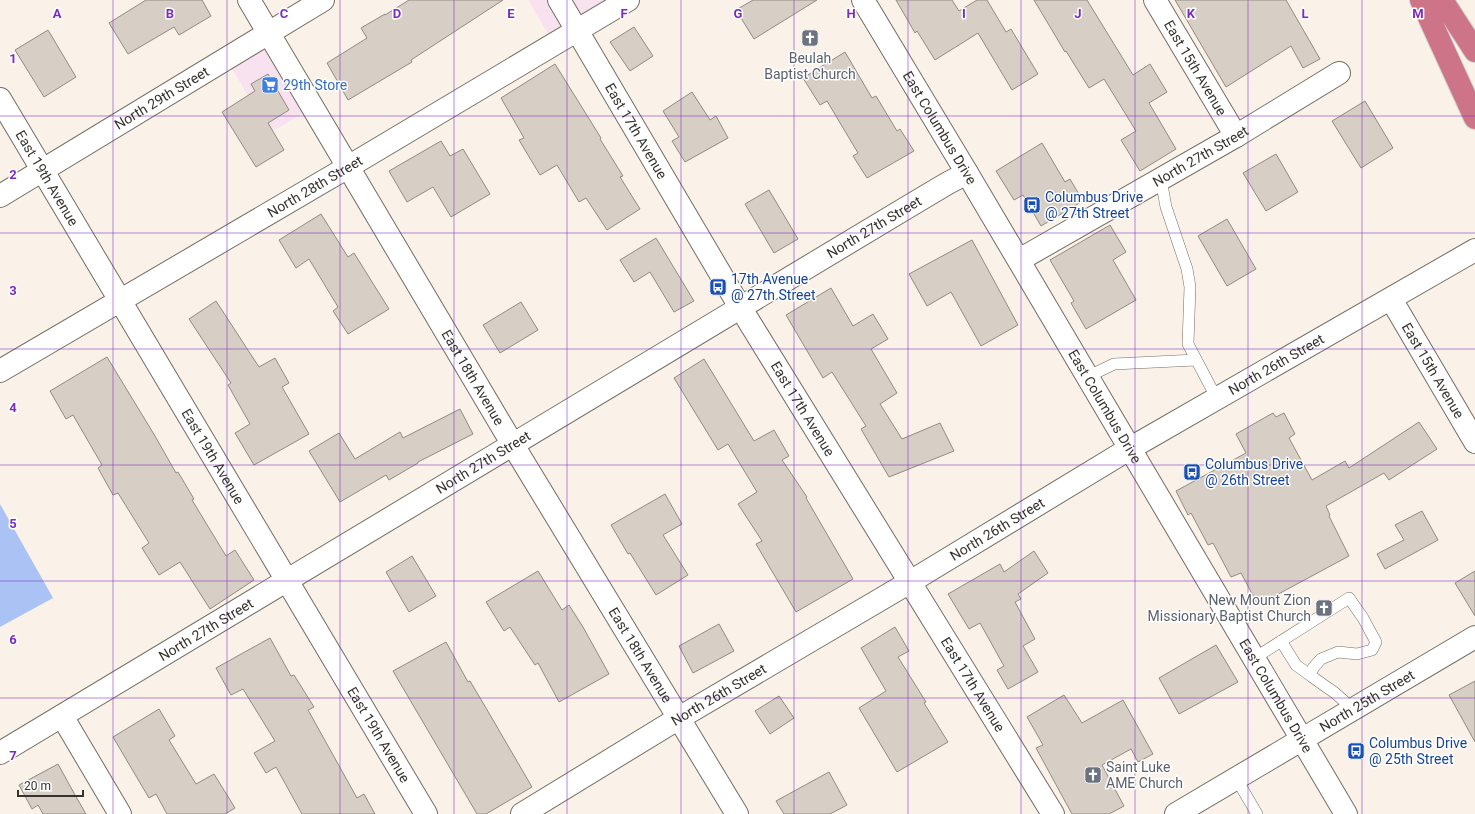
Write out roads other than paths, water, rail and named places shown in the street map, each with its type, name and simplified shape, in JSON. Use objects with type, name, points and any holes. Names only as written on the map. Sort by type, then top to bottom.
[{"type":"highway","points":[[1421,0],[1475,118]]},
{"type":"highway","points":[[1442,0],[1475,51]]},
{"type":"street","name":"East 18th Avenue","points":[[249,0],[513,445],[737,814]]},
{"type":"street","name":"North 29th Street","points":[[0,196],[322,0]]},
{"type":"street","name":"East 17th Avenue","points":[[559,0],[740,307],[1053,814]]},
{"type":"street","name":"North 28th Street","points":[[0,371],[348,167],[628,0]]},
{"type":"street","name":"East Columbus Drive","points":[[863,0],[1019,260],[1129,449],[1346,814]]},
{"type":"street","name":"East 15th Avenue","points":[[1155,0],[1236,136]]},
{"type":"street","name":"North 27th Street","points":[[1019,260],[1236,136],[1339,73]]},
{"type":"street","name":"East 19th Avenue","points":[[0,99],[426,814]]},
{"type":"street","name":"North 27th Street","points":[[0,753],[287,582],[948,182],[967,173]]},
{"type":"street","name":"North 26th Street","points":[[522,814],[679,718],[910,582],[1129,449],[1475,250]]},
{"type":"street","name":"East 15th Avenue","points":[[1391,299],[1475,442]]},
{"type":"street","name":"North 25th Street","points":[[1176,814],[1475,637]]},
{"type":"street","points":[[62,716],[120,814]]},
{"type":"lane","points":[[1161,179],[1166,207],[1177,235],[1190,287],[1188,344],[1217,399]]},
{"type":"lane","points":[[1087,377],[1114,364],[1196,360]]},
{"type":"lane","points":[[1253,659],[1350,598],[1373,634],[1376,642],[1372,650],[1358,654],[1338,652],[1321,659],[1313,668],[1311,676]]},
{"type":"lane","points":[[1281,641],[1296,665],[1335,693],[1353,709]]},
{"type":"lane","points":[[1236,778],[1257,814]]},
{"type":"water","points":[[0,504],[53,598],[0,627]]},
{"type":"place","name":"Beulah Baptist Church","points":[[810,38]]},
{"type":"place","name":"29th Store","points":[[270,85]]},
{"type":"place","name":"Columbus Drive @ 27th Street","points":[[1032,205]]},
{"type":"place","name":"17th Avenue @ 27th Street","points":[[718,287]]},
{"type":"place","name":"Columbus Drive @ 26th Street","points":[[1192,472]]},
{"type":"place","name":"New Mount Zion Missionary Baptist Church","points":[[1324,608]]},
{"type":"place","name":"Columbus Drive @ 25th Street","points":[[1356,751]]},
{"type":"place","name":"Saint Luke AME Church","points":[[1093,775]]}]
